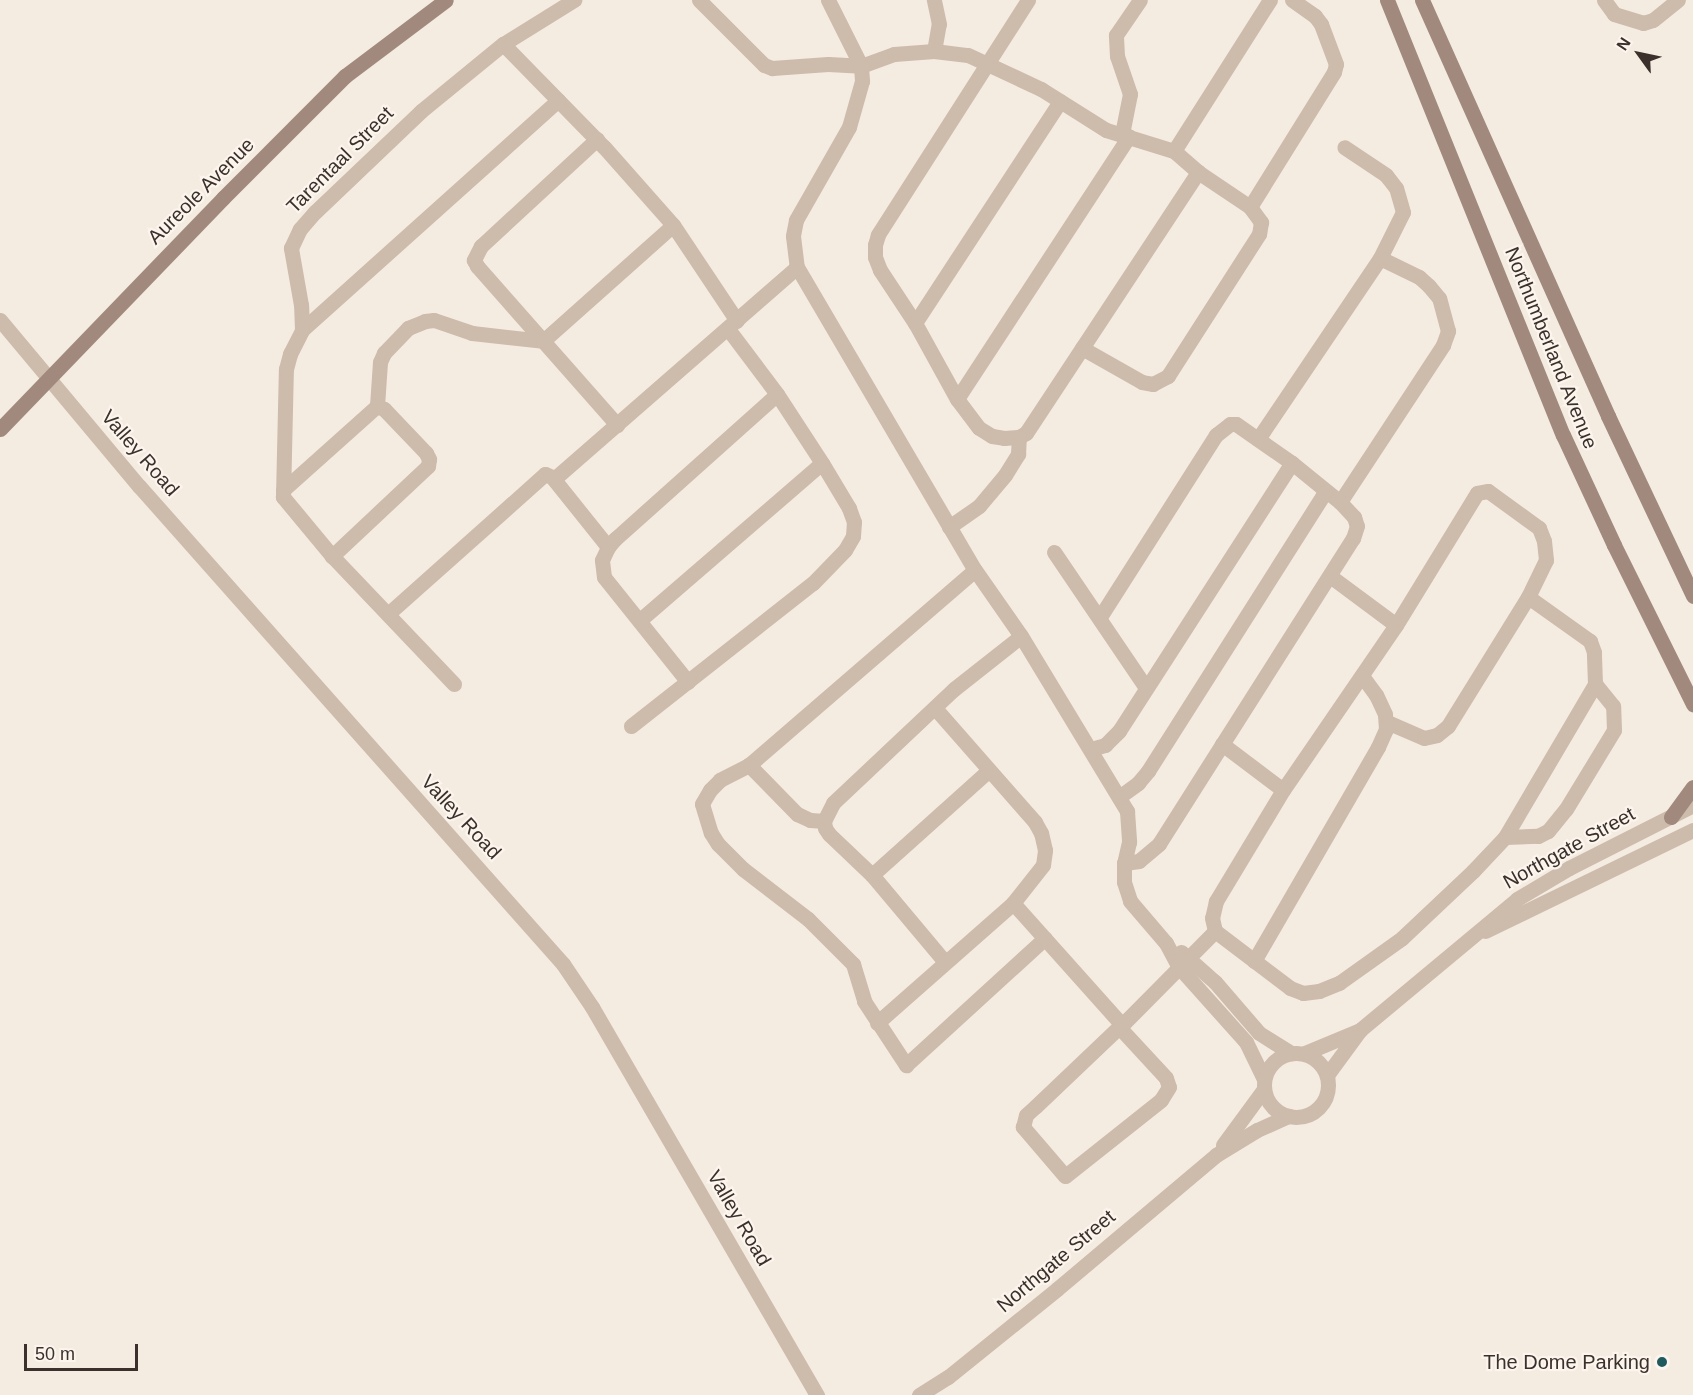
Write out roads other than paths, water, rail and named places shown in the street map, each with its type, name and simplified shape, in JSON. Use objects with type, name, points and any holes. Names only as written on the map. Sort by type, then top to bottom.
[{"type":"main road","name":"Aureole Avenue","points":[[0,429],[223,198],[345,76],[446,0]]},
{"type":"main road","name":"Northumberland Avenue","points":[[1387,0],[1563,435],[1614,545],[1693,704]]},
{"type":"main road","name":"Northumberland Avenue","points":[[1422,0],[1608,417],[1693,596]]},
{"type":"main road","points":[[1671,817],[1693,787]]},
{"type":"street","name":"Tarentaal Street","points":[[283,490],[286,369],[290,354],[302,330],[301,305],[291,248],[300,229],[421,111],[504,45],[574,0]]},
{"type":"street","points":[[699,0],[767,67],[828,64],[861,66],[894,54],[934,51],[968,55],[989,63],[1060,101],[1106,130],[1174,151],[1198,172],[1250,207],[1261,222],[1259,234],[1168,376],[1153,384],[1142,382],[1082,348]]},
{"type":"street","points":[[828,0],[861,66],[860,92],[849,127],[796,220],[793,236],[796,267],[975,570],[1021,636],[1127,811],[1130,824],[1129,842],[1124,863],[1125,891],[1130,901],[1243,1027],[1271,1043],[1323,1066],[1327,1075],[1326,1096],[1321,1105],[1304,1116],[1289,1116],[1274,1108],[1243,1027]]},
{"type":"street","points":[[934,0],[939,24],[934,51]]},
{"type":"street","points":[[1028,0],[878,235],[874,257],[915,322],[957,399],[969,417],[986,432],[1004,438],[1019,437],[1026,433],[1198,172]]},
{"type":"street","points":[[957,399],[1125,135],[1130,94],[1118,56],[1116,36],[1140,0]]},
{"type":"street","points":[[1174,151],[1270,0]]},
{"type":"street","points":[[1250,207],[1331,80],[1336,64],[1316,16],[1292,0]]},
{"type":"street","points":[[1604,0],[1614,14],[1643,23],[1653,20],[1678,0]]},
{"type":"street","points":[[504,45],[597,139],[672,225],[822,463],[854,522],[853,537],[813,583],[631,726]]},
{"type":"street","points":[[302,330],[558,100]]},
{"type":"street","points":[[915,322],[1060,101]]},
{"type":"street","points":[[597,139],[481,246],[475,255],[477,266],[617,425]]},
{"type":"street","points":[[1258,439],[1380,258],[1403,212],[1402,204],[1386,175],[1344,147]]},
{"type":"street","points":[[454,684],[389,613],[332,556],[286,502],[283,490],[377,406],[380,362],[384,352],[408,328],[434,320],[472,333],[543,341],[672,225]]},
{"type":"street","points":[[1340,502],[1443,345],[1448,331],[1439,298],[1429,286],[1380,258]]},
{"type":"street","points":[[554,479],[733,325],[796,267]]},
{"type":"street","name":"Valley Road","points":[[0,320],[139,486],[563,964],[592,1006],[817,1395]]},
{"type":"street","points":[[688,682],[604,577],[602,560],[608,547],[777,394]]},
{"type":"street","points":[[332,556],[428,466],[429,459],[426,453],[384,409],[377,406]]},
{"type":"street","points":[[1100,617],[1216,435],[1224,427],[1236,424],[1258,439],[1292,463],[1340,502],[1354,517],[1357,526],[1353,538],[1154,850],[1140,861],[1124,863]]},
{"type":"street","points":[[949,526],[979,506],[1005,475],[1018,454],[1019,437]]},
{"type":"street","points":[[640,620],[822,463]]},
{"type":"street","points":[[1091,749],[1112,740],[1219,579],[1292,463]]},
{"type":"street","points":[[389,613],[545,474],[554,479],[608,547]]},
{"type":"street","points":[[1387,722],[1424,738],[1437,735],[1448,726],[1528,597],[1546,560],[1544,541],[1539,528],[1488,491],[1477,494],[1396,625],[1283,790],[1216,901],[1212,918],[1215,931],[1290,988],[1303,993],[1319,991],[1339,983],[1402,938],[1473,872],[1505,837],[1595,684],[1594,652],[1590,641],[1528,597]]},
{"type":"street","points":[[1119,797],[1138,783],[1148,771],[1325,492]]},
{"type":"street","points":[[1054,552],[1146,688]]},
{"type":"street","points":[[975,570],[749,765],[734,771],[710,790],[702,804],[711,832],[718,844],[743,869],[808,919],[847,956],[858,975],[864,1001],[906,1065],[1045,938]]},
{"type":"street","points":[[1329,576],[1396,625]]},
{"type":"street","points":[[945,962],[872,875],[829,834],[824,821],[833,803],[954,689],[1021,636]]},
{"type":"street","points":[[1254,961],[1378,747],[1387,722],[1376,695],[1362,676]]},
{"type":"street","points":[[1505,837],[1538,836],[1548,831],[1566,809],[1614,730],[1613,706],[1595,684]]},
{"type":"street","points":[[877,1023],[1013,903],[1043,865],[1045,850],[1041,833],[1035,822],[935,708]]},
{"type":"street","points":[[1222,744],[1283,790]]},
{"type":"street","points":[[749,765],[797,814],[810,820],[824,821]]},
{"type":"street","points":[[872,875],[988,771]]},
{"type":"street","name":"Northgate Street","points":[[1327,1075],[1360,1030],[1472,938],[1496,915],[1532,889],[1693,805]]},
{"type":"street","name":"Northgate Street","points":[[1472,938],[1693,830]]},
{"type":"street","points":[[1013,903],[1045,938],[1121,1026],[1166,1078],[1169,1087],[1161,1100],[1065,1176],[1028,1134],[1023,1122],[1026,1115],[1121,1026],[1215,931]]},
{"type":"street","name":"Northgate Street","points":[[1298,1053],[1360,1030]]},
{"type":"street","points":[[1264,1084],[1275,1060],[1298,1053]]},
{"type":"street","name":"Northgate Street","points":[[1216,1155],[1264,1084]]},
{"type":"street","name":"Northgate Street","points":[[919,1395],[948,1377],[1057,1289],[1216,1155],[1257,1130],[1289,1116]]},
{"type":"place","name":"The Dome Parking","points":[[1662,1362]]}]
